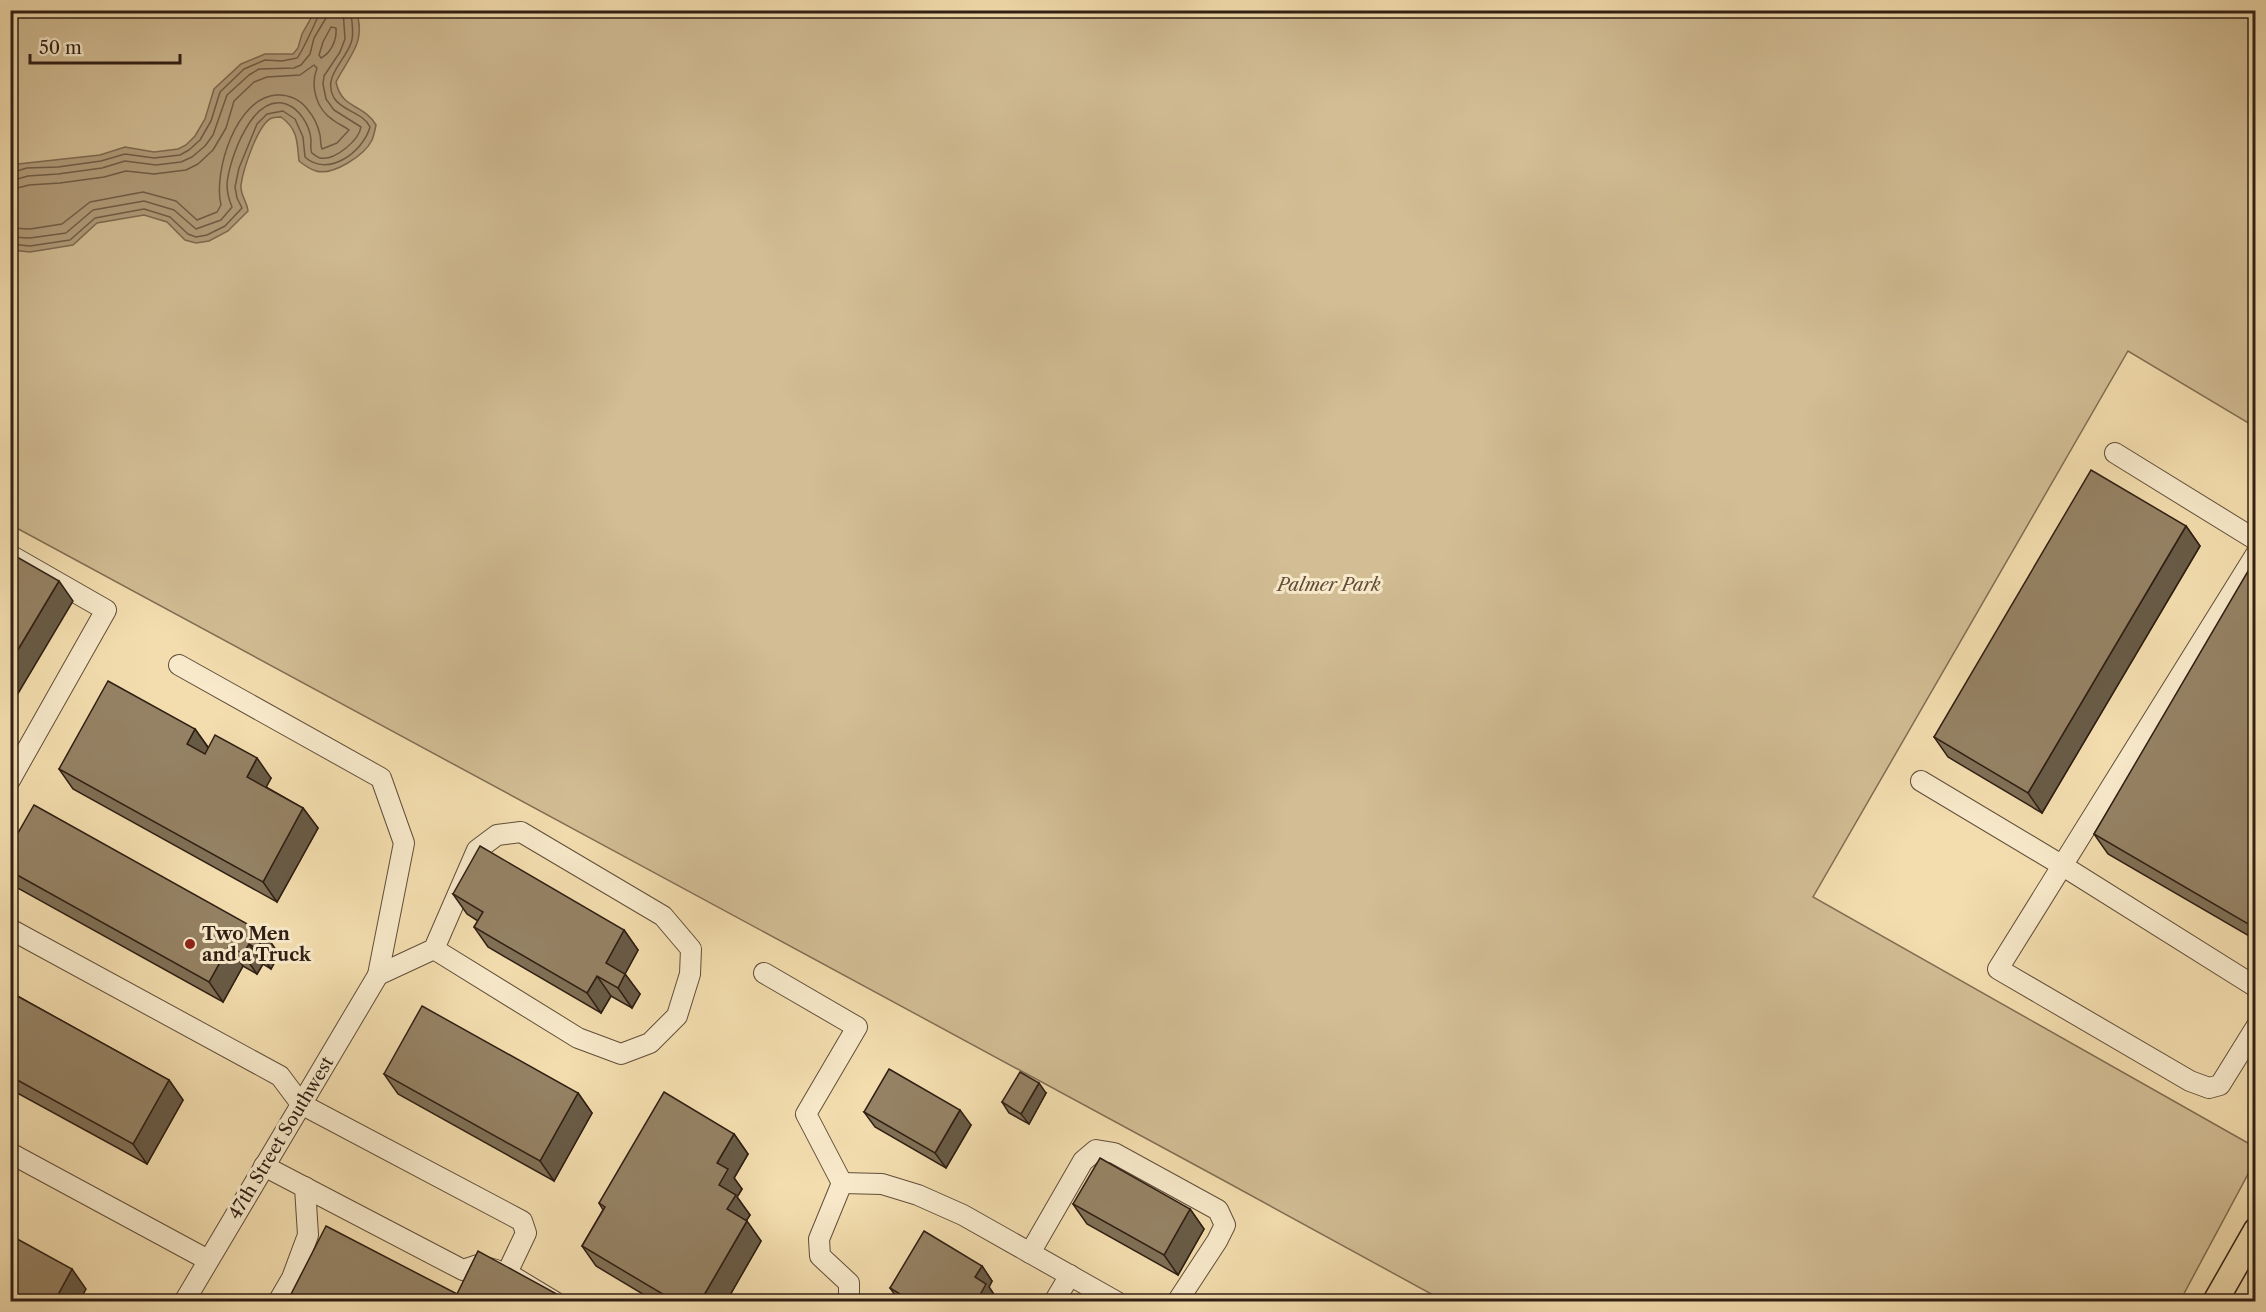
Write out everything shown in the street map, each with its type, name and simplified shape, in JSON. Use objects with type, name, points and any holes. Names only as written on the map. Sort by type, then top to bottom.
[{"type":"main road","points":[[2215,1302],[2248,1262],[2256,1230]]},
{"type":"street","points":[[2115,453],[2256,540]]},
{"type":"street","points":[[2256,554],[1998,969],[2190,1081],[2210,1088],[2220,1085],[2249,1052],[2256,1027]]},
{"type":"street","points":[[10,555],[106,610],[10,780]]},
{"type":"street","points":[[180,666],[381,778],[404,843],[378,975]]},
{"type":"street","points":[[1921,781],[2063,866],[2256,987]]},
{"type":"street","points":[[378,975],[434,949],[477,850],[497,835],[521,832],[663,916],[691,949],[690,974],[677,1016],[650,1043],[621,1054],[578,1038],[434,949]]},
{"type":"street","points":[[10,929],[280,1076],[301,1104],[522,1221],[526,1233],[507,1273]]},
{"type":"street","points":[[764,973],[857,1027],[806,1114],[842,1183],[819,1239],[820,1256],[849,1282],[849,1302]]},
{"type":"street","name":"47th Street Southwest","points":[[184,1302],[378,975]]},
{"type":"street","points":[[1030,1253],[1083,1161],[1096,1150],[1114,1153],[1218,1210],[1225,1225],[1177,1302]]},
{"type":"street","points":[[10,1153],[208,1260]]},
{"type":"street","points":[[264,1166],[463,1270],[478,1265],[507,1273],[555,1302]]},
{"type":"street","points":[[842,1183],[882,1184],[918,1195],[963,1215],[1117,1302]]},
{"type":"street","points":[[278,1302],[292,1278],[308,1235],[305,1187]]},
{"type":"street","points":[[1054,1302],[1070,1275]]},
{"type":"green space","name":"Palmer Park","points":[[10,11],[2255,11],[2255,427],[2128,351],[1813,897],[2255,1147],[2255,1161],[2180,1301],[1444,1301],[11,525]]},
{"type":"water","points":[[315,11],[356,11],[359,22],[358,40],[336,82],[343,97],[371,118],[376,125],[372,140],[356,158],[323,172],[311,169],[299,161],[296,136],[291,126],[281,117],[273,118],[267,122],[257,137],[245,169],[241,189],[248,211],[228,231],[209,241],[196,243],[185,240],[167,222],[144,215],[97,223],[73,245],[30,252],[11,250],[11,169],[18,164],[100,155],[125,147],[154,152],[178,149],[195,136],[205,119],[214,89],[241,64],[265,54],[293,54]]},
{"type":"building","points":[[2091,470],[2186,526],[2028,793],[1934,737]]},
{"type":"building","points":[[10,553],[59,581],[10,663]]},
{"type":"building","points":[[2251,566],[2256,569],[2255,928],[2094,834]]},
{"type":"building","points":[[108,681],[195,729],[187,744],[205,754],[215,735],[257,758],[247,777],[303,808],[263,882],[59,769]]},
{"type":"building","points":[[34,805],[265,934],[257,949],[249,944],[243,954],[229,946],[209,982],[10,871],[10,847]]},
{"type":"building","points":[[480,846],[624,930],[606,963],[625,974],[618,988],[597,976],[587,993],[474,927],[483,912],[453,894]]},
{"type":"building","points":[[10,992],[169,1080],[133,1144],[10,1076]]},
{"type":"building","points":[[422,1006],[578,1093],[540,1161],[384,1074]]},
{"type":"building","points":[[889,1069],[960,1110],[935,1153],[864,1112]]},
{"type":"building","points":[[1020,1072],[1039,1083],[1021,1114],[1002,1102]]},
{"type":"building","points":[[664,1092],[734,1134],[717,1163],[728,1169],[719,1185],[736,1195],[727,1209],[747,1221],[700,1302],[676,1302],[582,1246],[605,1207],[599,1203]]},
{"type":"building","points":[[1100,1158],[1190,1209],[1164,1255],[1073,1204]]},
{"type":"building","points":[[326,1226],[457,1294],[478,1251],[564,1298],[562,1302],[287,1302]]},
{"type":"building","points":[[924,1231],[982,1266],[975,1277],[986,1284],[976,1302],[913,1302],[890,1288]]},
{"type":"building","points":[[10,1235],[72,1269],[54,1302],[10,1302]]},
{"type":"place","name":"Two Men and a Truck","points":[[190,944]]}]
